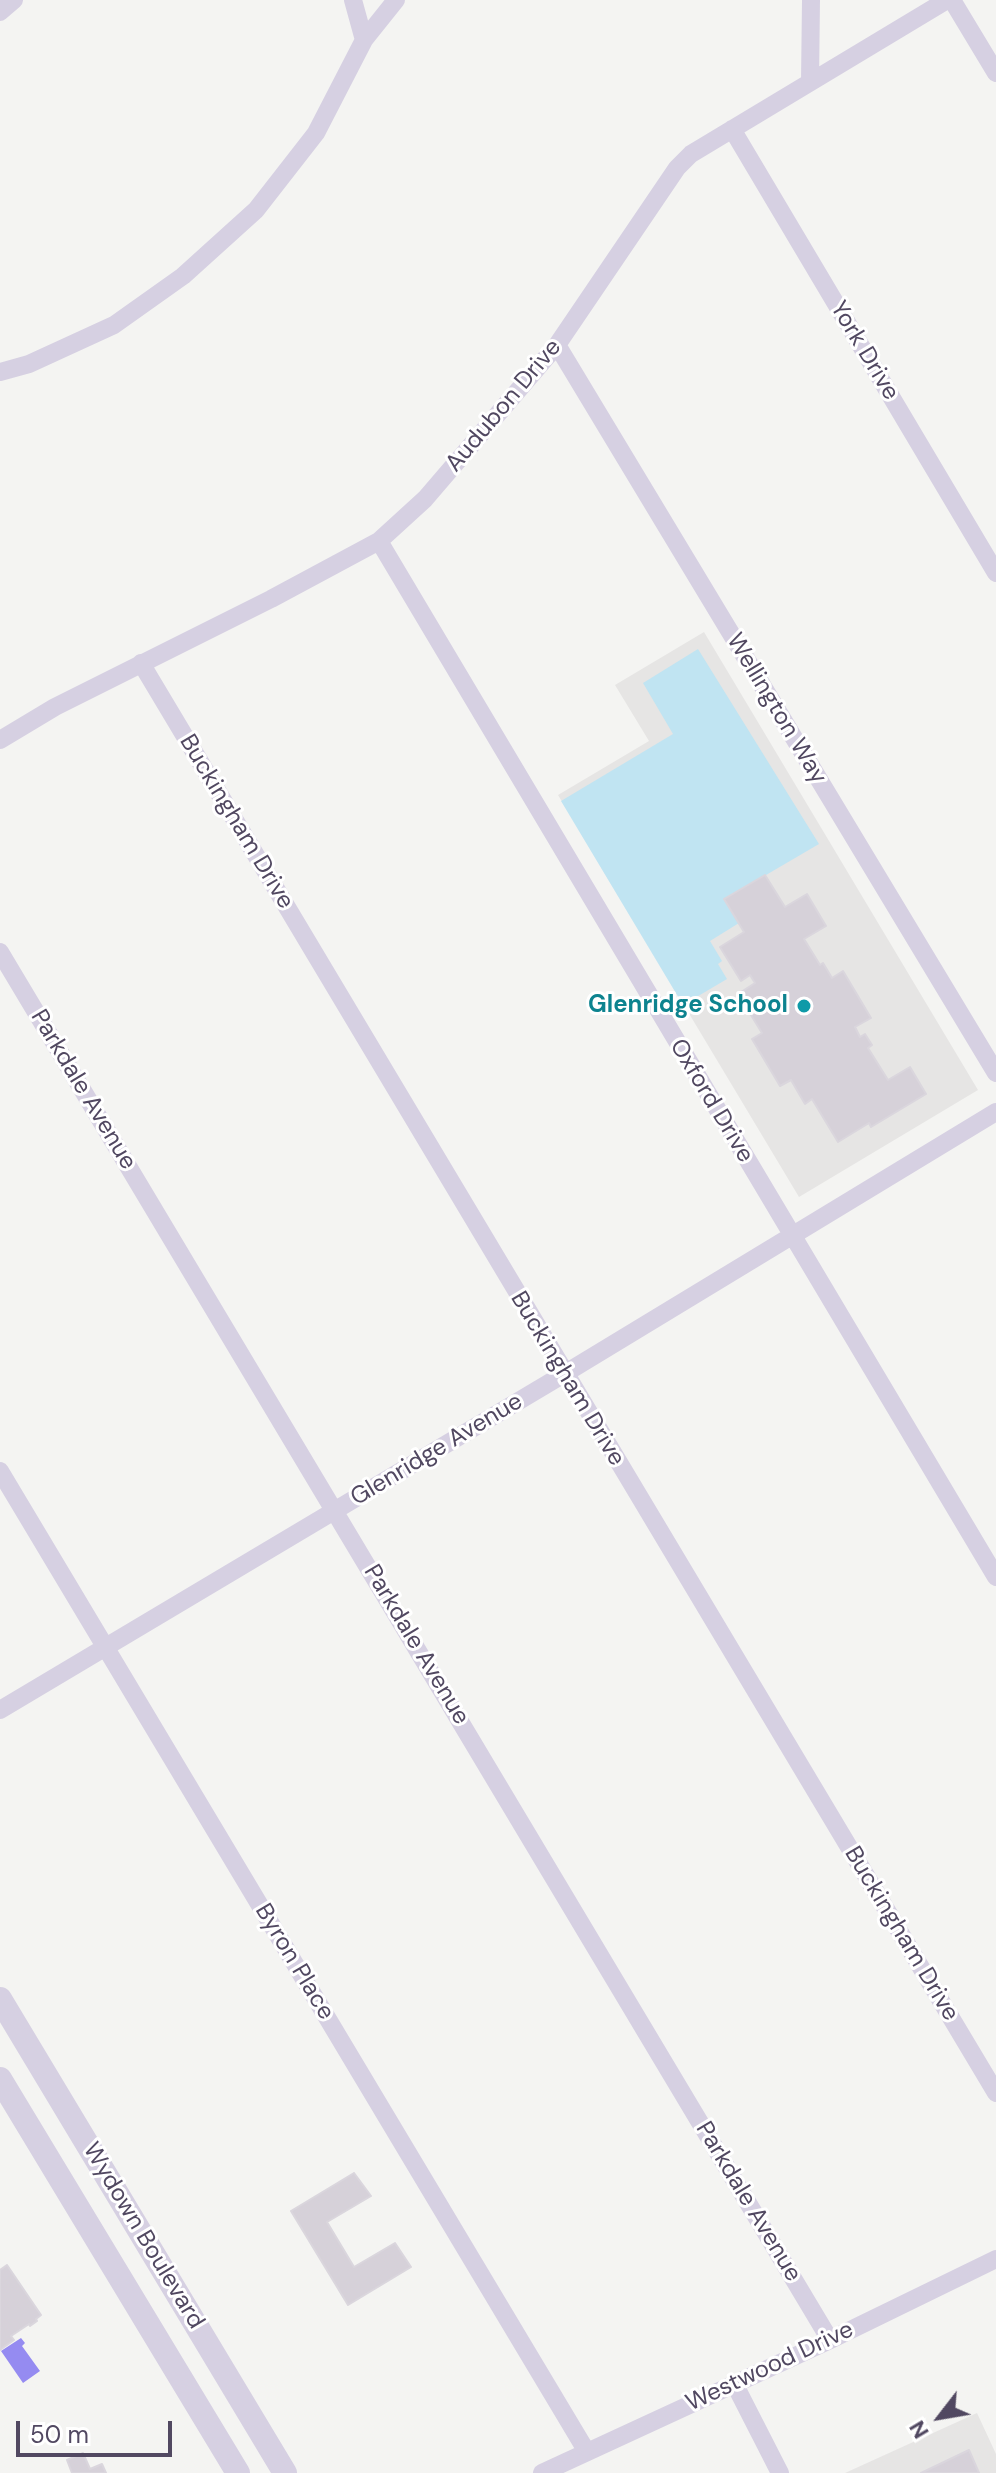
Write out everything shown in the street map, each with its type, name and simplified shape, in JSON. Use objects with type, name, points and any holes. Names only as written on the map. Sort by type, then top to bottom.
[{"type":"street","points":[[0,12],[14,0]]},
{"type":"street","points":[[353,0],[364,40]]},
{"type":"street","points":[[0,372],[29,364],[114,325],[192,268],[256,210],[316,133],[364,40],[396,0]]},
{"type":"street","points":[[810,82],[811,0]]},
{"type":"street","points":[[949,0],[996,73]]},
{"type":"street","name":"Audubon Drive","points":[[0,740],[55,707],[379,541],[425,499],[557,345],[677,168],[691,154],[949,0]]},
{"type":"street","name":"York Drive","points":[[732,129],[996,573]]},
{"type":"street","name":"Wellington Way","points":[[557,345],[996,1073]]},
{"type":"street","name":"Oxford Drive","points":[[379,541],[996,1577]]},
{"type":"street","name":"Buckingham Drive","points":[[141,663],[996,2093]]},
{"type":"street","name":"Parkdale Avenue","points":[[0,952],[830,2340]]},
{"type":"street","name":"Glenridge Avenue","points":[[0,1710],[996,1112]]},
{"type":"street","name":"Byron Place","points":[[0,1471],[587,2452]]},
{"type":"street","name":"Wydown Boulevard","points":[[0,1999],[276,2470]]},
{"type":"street","name":"Wydown Boulevard","points":[[0,2079],[238,2473]]},
{"type":"street","name":"Westwood Drive","points":[[542,2473],[830,2340],[996,2259]]},
{"type":"street","points":[[734,2383],[780,2473]]},
{"type":"shaded area","name":"Glenridge School","points":[[704,632],[978,1090],[799,1197],[558,795],[649,741],[615,685]]},
{"type":"shaded area","points":[[698,649],[819,844],[725,899],[739,923],[710,941],[722,961],[718,964],[727,979],[683,1005],[561,801],[673,734],[643,683]]},
{"type":"shaded area","points":[[21,2338],[25,2343],[22,2346],[40,2371],[23,2383],[1,2351]]},
{"type":"shaded area","points":[[977,2413],[996,2454],[996,2473],[845,2473]]},
{"type":"building","name":"Glenridge School","points":[[765,875],[785,907],[807,894],[826,926],[804,939],[832,978],[843,971],[871,1018],[855,1027],[860,1037],[865,1034],[872,1045],[868,1048],[888,1080],[910,1067],[926,1094],[871,1127],[869,1123],[838,1142],[812,1099],[805,1104],[791,1080],[780,1086],[752,1039],[762,1033],[738,994],[755,983],[750,975],[741,981],[720,947],[744,932],[724,899]]},
{"type":"building","points":[[354,2173],[371,2196],[327,2222],[354,2267],[395,2243],[411,2267],[348,2305],[291,2211]]},
{"type":"building","points":[[7,2265],[41,2315],[30,2326],[11,2336],[14,2340],[0,2350],[0,2270]]},
{"type":"building","points":[[969,2450],[979,2473],[921,2473]]},
{"type":"building","points":[[83,2453],[90,2469],[102,2464],[106,2473],[72,2473],[67,2460]]},
{"type":"place","name":"Glenridge School","points":[[804,1006]]}]
